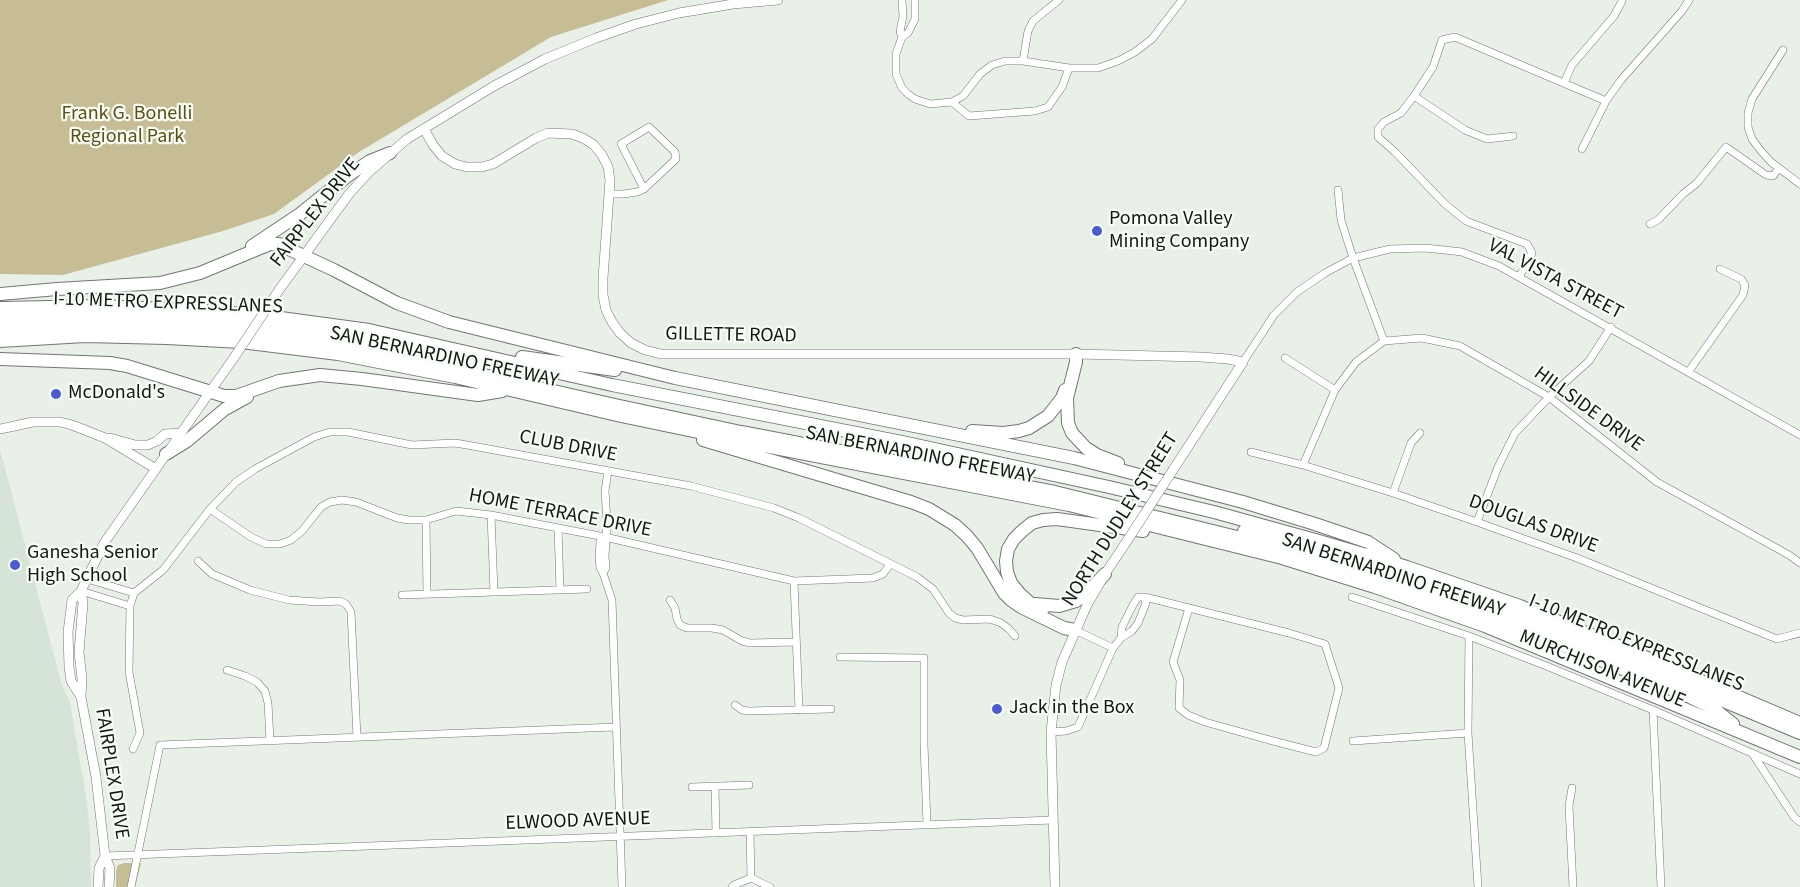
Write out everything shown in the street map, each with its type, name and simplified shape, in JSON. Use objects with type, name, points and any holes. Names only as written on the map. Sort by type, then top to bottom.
[{"type":"highway","points":[[223,264],[300,214],[350,174],[370,161],[390,153]]},
{"type":"highway","points":[[0,294],[160,283],[200,273],[270,244],[284,245],[397,303],[431,316],[675,378],[1074,458],[1263,509],[1368,542],[1407,567]]},
{"type":"highway","name":"SAN BERNARDINO FREEWAY","points":[[0,308],[100,306],[228,313],[369,330],[612,385],[902,442],[1109,487],[1214,512],[1407,567],[1520,606],[1800,723]]},
{"type":"highway","name":"I-10 METRO EXPRESSLANES","points":[[0,320],[94,317],[204,321],[276,327],[389,344],[524,373],[545,369]]},
{"type":"highway","name":"I-10 METRO EXPRESSLANES","points":[[0,330],[59,327],[177,328],[325,343],[418,360],[741,432],[1016,484],[1083,499],[1241,538],[1477,611],[1713,708],[1746,734]]},
{"type":"highway","name":"SAN BERNARDINO FREEWAY","points":[[0,341],[85,336],[195,339],[277,346],[375,361],[783,450],[1069,505],[1292,561],[1375,587],[1485,626],[1800,756]]},
{"type":"highway","points":[[441,345],[675,378]]},
{"type":"highway","points":[[919,428],[1002,433],[1019,432],[1029,428],[1048,416],[1062,398],[1076,354]]},
{"type":"highway","points":[[1076,354],[1067,398],[1067,411],[1068,423],[1078,441],[1097,455],[1180,486]]},
{"type":"highway","points":[[0,359],[110,363],[127,366],[224,396],[236,396],[255,391],[279,381],[320,375],[478,395],[510,390]]},
{"type":"highway","points":[[166,454],[187,441],[225,409],[255,391]]},
{"type":"highway","points":[[621,416],[929,509],[955,525],[972,542],[1004,593],[1011,600],[1021,608],[1064,628],[1076,630]]},
{"type":"highway","name":"I-10 METRO EXPRESSLANES","points":[[902,442],[924,457],[1173,512],[1375,568],[1468,598],[1551,629],[1800,734]]},
{"type":"highway","points":[[1076,630],[1068,621],[1031,603],[1011,583],[1006,561],[1008,549],[1014,539],[1032,523],[1057,519],[1204,539]]},
{"type":"highway","points":[[1031,603],[1049,607],[1076,601],[1105,574]]},
{"type":"street","name":"FAIRPLEX DRIVE","points":[[109,887],[110,868],[105,856],[96,777],[81,697],[82,678],[79,652],[83,603],[81,591],[104,543],[279,290],[349,194],[406,139],[494,86],[545,59],[636,24],[679,13],[733,4],[778,0]]},
{"type":"street","points":[[902,0],[903,16],[900,32],[902,37],[895,64],[896,74],[902,88],[915,99],[930,104],[952,102],[963,96],[980,74],[992,65],[1005,61],[1023,61],[1069,68],[1098,68],[1118,61],[1152,39],[1182,0]]},
{"type":"street","points":[[902,37],[912,27],[915,17],[915,0]]},
{"type":"street","points":[[1023,61],[1028,31],[1033,21],[1059,0]]},
{"type":"street","points":[[1582,149],[1606,102],[1621,80],[1689,0]]},
{"type":"street","points":[[1564,83],[1572,65],[1614,16],[1622,1]]},
{"type":"street","points":[[903,16],[915,17]]},
{"type":"street","points":[[1519,277],[1532,253],[1527,244],[1466,221],[1445,204],[1378,137],[1378,129],[1384,122],[1401,113],[1414,96],[1433,67],[1442,40],[1455,37],[1606,102]]},
{"type":"street","points":[[1783,50],[1752,99],[1748,113],[1748,127],[1752,139],[1761,151],[1800,184]]},
{"type":"street","points":[[952,102],[969,116],[1035,111],[1048,106],[1062,87],[1069,68]]},
{"type":"street","points":[[1414,96],[1465,130],[1487,139],[1513,136]]},
{"type":"street","points":[[609,194],[637,192],[644,189],[676,159],[675,152],[649,127],[621,144],[644,189]]},
{"type":"street","name":"GILLETTE ROAD","points":[[424,129],[442,156],[454,164],[475,168],[493,164],[548,133],[561,132],[578,136],[594,145],[608,167],[610,180],[603,295],[606,310],[620,333],[631,343],[645,350],[679,356],[1076,354],[1201,357],[1244,362]]},
{"type":"street","points":[[1650,224],[1658,220],[1697,183],[1726,147],[1766,175],[1773,176],[1779,168]]},
{"type":"street","points":[[1303,465],[1335,390],[1356,362],[1384,341],[1341,220],[1338,190]]},
{"type":"street","name":"VAL VISTA STREET","points":[[1244,362],[1274,315],[1297,292],[1353,258],[1390,249],[1426,248],[1462,252],[1499,266],[1800,435]]},
{"type":"street","points":[[1689,371],[1743,295],[1745,285],[1741,279],[1720,269]]},
{"type":"street","points":[[1477,522],[1498,467],[1515,433],[1548,397],[1589,362],[1611,327]]},
{"type":"street","name":"HILLSIDE DRIVE","points":[[1384,341],[1422,338],[1460,346],[1548,397],[1657,482],[1790,555],[1800,563]]},
{"type":"street","points":[[1286,358],[1335,390]]},
{"type":"street","name":"NORTH DUDLEY STREET","points":[[1055,887],[1051,732],[1056,685],[1062,662],[1105,574],[1244,362]]},
{"type":"street","points":[[0,429],[33,422],[60,422],[88,430],[105,438],[156,469]]},
{"type":"street","name":"CLUB DRIVE","points":[[134,593],[162,570],[210,509],[236,482],[314,436],[330,432],[348,432],[412,445],[455,443],[691,486],[786,512],[926,583],[933,589],[949,614],[955,618],[963,620],[990,618],[1001,622],[1015,636]]},
{"type":"street","points":[[105,438],[114,438],[135,445],[157,441],[165,434],[181,433]]},
{"type":"street","points":[[1393,493],[1411,443],[1420,433]]},
{"type":"street","name":"DOUGLAS DRIVE","points":[[1251,452],[1303,465],[1477,522],[1577,558],[1778,639],[1800,633]]},
{"type":"street","points":[[608,471],[605,491],[607,522],[605,537],[600,541],[606,568],[603,573],[612,600],[622,887]]},
{"type":"street","name":"HOME TERRACE DRIVE","points":[[210,509],[251,537],[267,544],[280,544],[291,540],[302,531],[321,507],[330,502],[342,500],[356,502],[397,518],[410,520],[426,520],[456,511],[490,515],[605,537],[794,581],[873,578],[883,574],[890,564]]},
{"type":"street","points":[[490,515],[494,592]]},
{"type":"street","points":[[426,520],[427,594]]},
{"type":"street","points":[[558,528],[560,590]]},
{"type":"street","points":[[198,561],[212,574],[250,590],[289,600],[340,601],[346,604],[351,612],[357,737]]},
{"type":"street","points":[[87,579],[134,593],[130,606],[129,672],[140,733],[133,749]]},
{"type":"street","points":[[794,581],[798,710]]},
{"type":"street","points":[[402,595],[587,589]]},
{"type":"street","points":[[81,591],[130,606]]},
{"type":"street","points":[[1121,638],[1122,627],[1127,616],[1138,597],[1144,597],[1189,608],[1325,644],[1339,688],[1324,748],[1316,752],[1273,741],[1205,722],[1188,715],[1179,708],[1180,680],[1173,662],[1189,608]]},
{"type":"street","points":[[1051,732],[1078,727],[1113,648],[1121,638],[1132,632],[1138,623],[1146,603],[1144,597]]},
{"type":"street","name":"MURCHISON AVENUE","points":[[1352,597],[1469,636],[1653,710],[1800,774]]},
{"type":"street","points":[[670,600],[680,625],[687,628],[723,630],[750,643],[796,642]]},
{"type":"street","points":[[1127,616],[1138,623]]},
{"type":"street","points":[[1076,630],[1113,648]]},
{"type":"street","points":[[1469,636],[1468,733],[1478,887]]},
{"type":"street","points":[[840,657],[924,658],[927,824]]},
{"type":"street","points":[[228,670],[257,682],[265,691],[270,741]]},
{"type":"street","points":[[735,705],[748,711],[831,709]]},
{"type":"street","points":[[1653,710],[1661,887]]},
{"type":"street","points":[[131,887],[160,746],[615,727]]},
{"type":"street","points":[[1353,741],[1468,733]]},
{"type":"street","points":[[1752,753],[1794,817],[1800,822]]},
{"type":"street","points":[[692,787],[749,785]]},
{"type":"street","points":[[715,786],[716,833]]},
{"type":"street","points":[[1572,788],[1569,806],[1573,887]]},
{"type":"street","name":"ELWOOD AVENUE","points":[[105,856],[1053,820]]},
{"type":"street","points":[[750,831],[751,878]]},
{"type":"street","name":"FAIRPLEX DRIVE","points":[[98,887],[99,868],[105,856]]},
{"type":"street","points":[[732,887],[751,878],[770,887]]},
{"type":"shaded area","name":"Ganesha Senior High School","points":[[0,449],[61,682],[70,703],[86,796],[90,832],[91,887],[0,887]]},
{"type":"green space","name":"Frank G. Bonelli Regional Park","points":[[0,0],[668,0],[551,37],[359,152],[274,214],[223,231],[63,275],[0,274]]},
{"type":"green space","points":[[141,863],[135,887],[116,887],[118,865]]},
{"type":"place","name":"Pomona Valley Mining Company","points":[[1097,231]]},
{"type":"place","name":"McDonald's","points":[[56,394]]},
{"type":"place","name":"Ganesha Senior High School","points":[[15,565]]},
{"type":"place","name":"Jack in the Box","points":[[997,709]]}]
